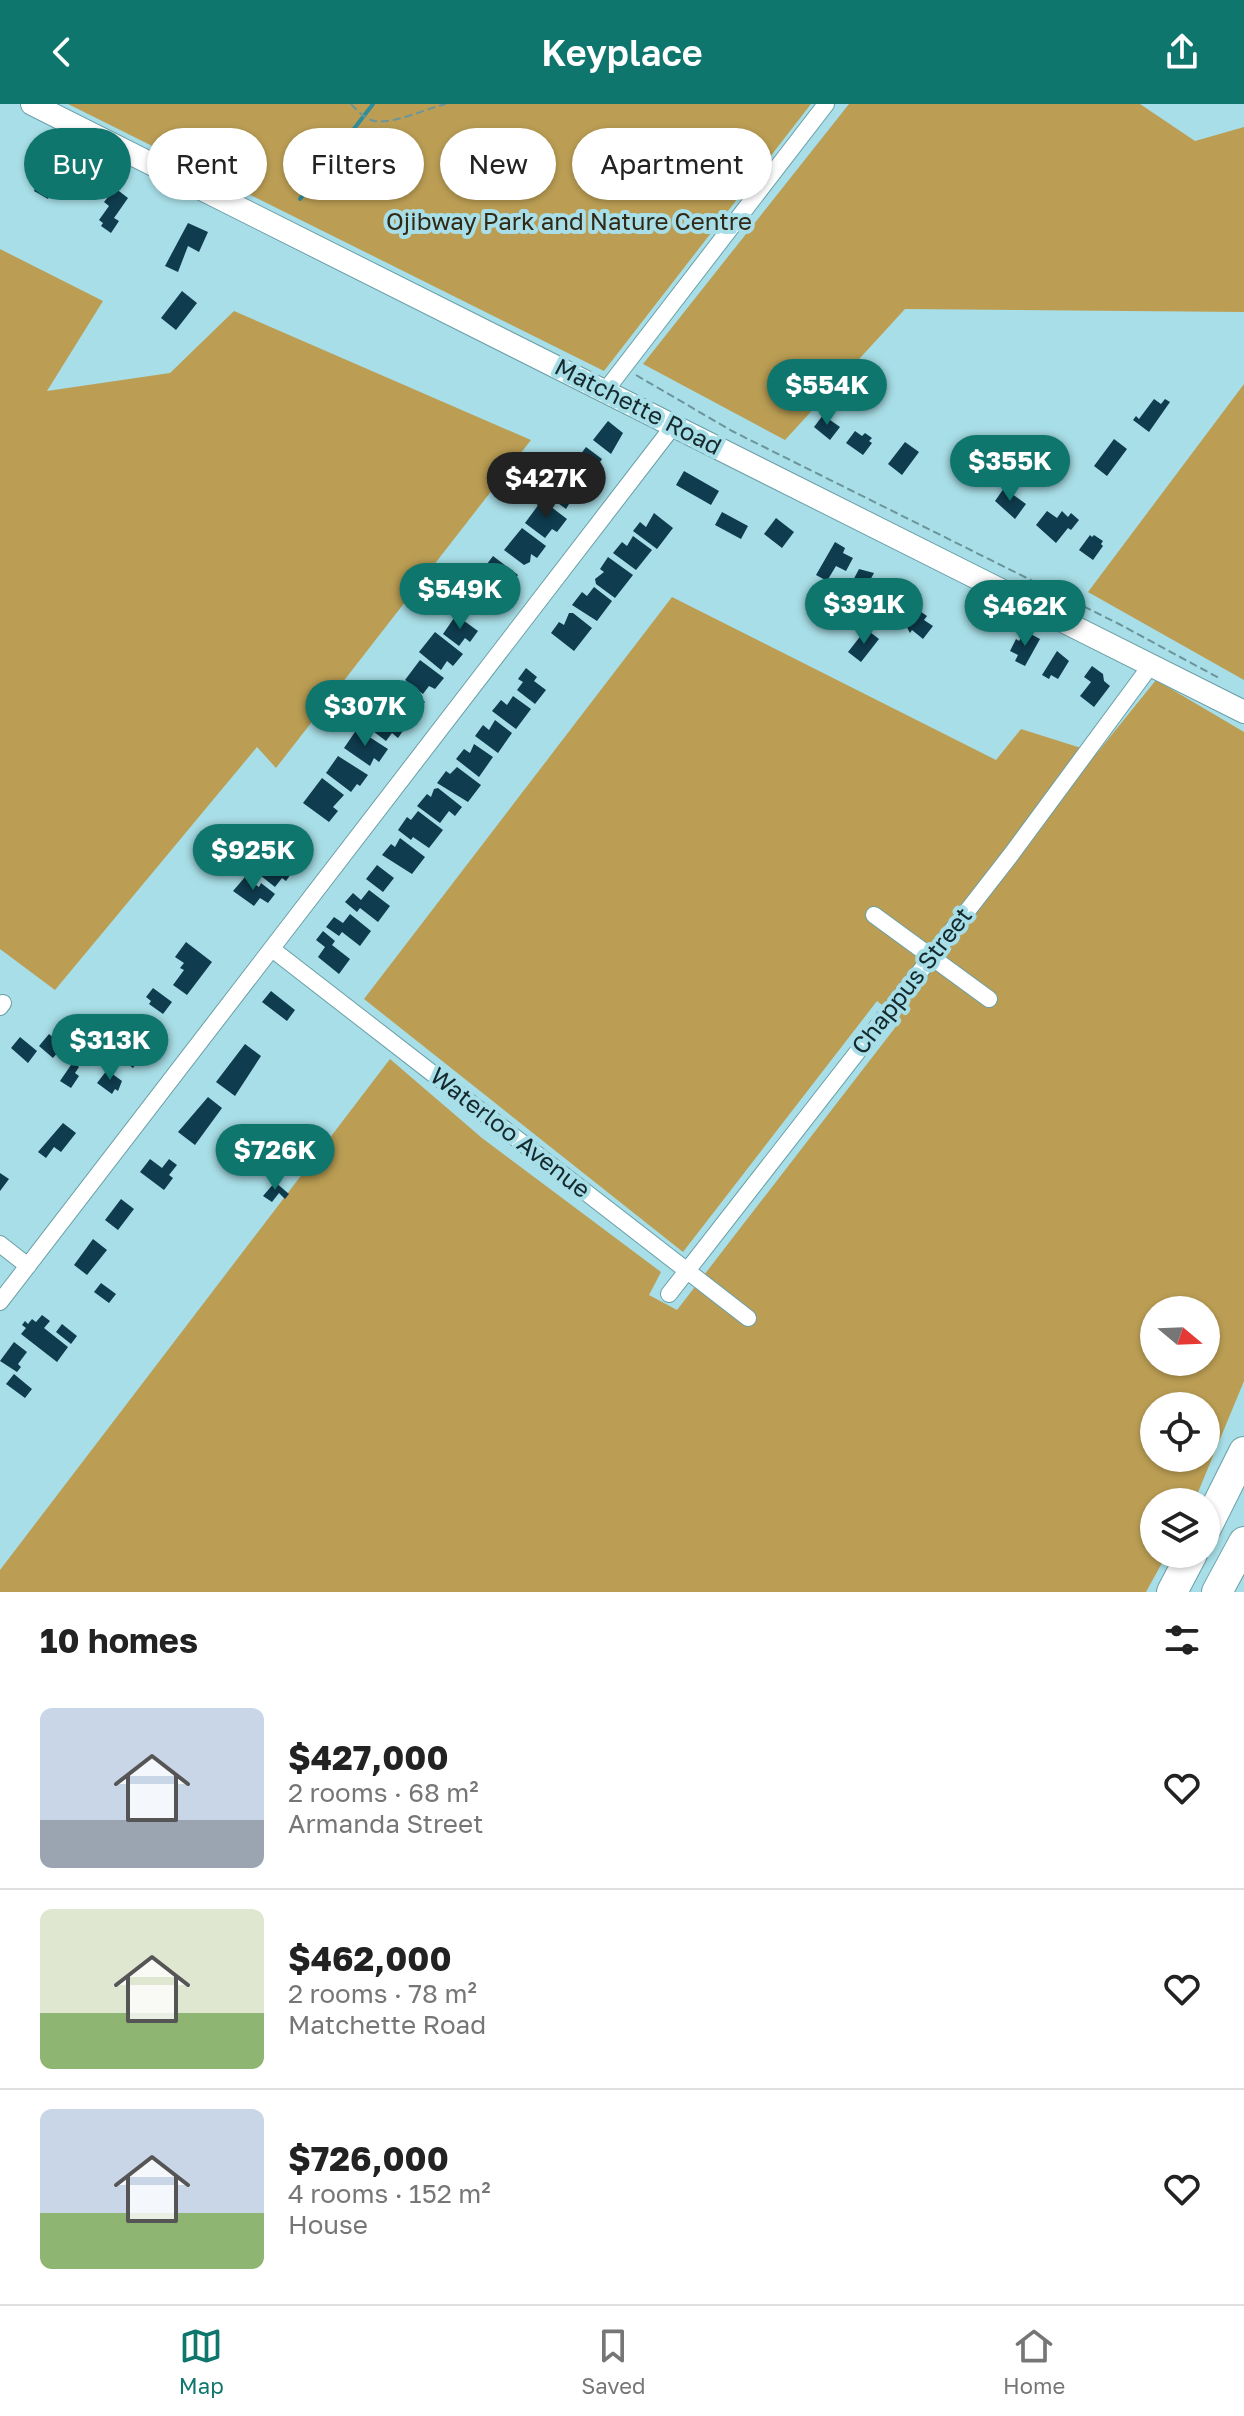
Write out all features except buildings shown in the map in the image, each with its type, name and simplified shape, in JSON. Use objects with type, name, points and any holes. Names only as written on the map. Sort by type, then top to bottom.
[{"type":"highway","points":[[1220,1500],[1244,1452]]},
{"type":"highway","points":[[1220,1592],[1244,1542]]},
{"type":"highway","points":[[1172,1592],[1185,1568]]},
{"type":"highway","points":[[1220,1592],[1244,1571]]},
{"type":"highway","points":[[1220,1592],[1244,1579]]},
{"type":"street","name":"Matchette Road","points":[[32,104],[1244,712]]},
{"type":"street","points":[[606,390],[826,104]]},
{"type":"street","points":[[0,1302],[674,425]]},
{"type":"street","name":"Chappus Street","points":[[669,1294],[1010,856],[1151,665]]},
{"type":"street","points":[[874,915],[989,999]]},
{"type":"street","name":"Waterloo Avenue","points":[[272,949],[748,1318]]},
{"type":"street","points":[[0,1244],[28,1266]]},
{"type":"path","points":[[352,105],[369,120],[390,121],[446,104]]},
{"type":"path","points":[[623,368],[732,431],[1119,624],[1217,677]]},
{"type":"green space","name":"Ojibway Park and Nature Centre","points":[[68,104],[811,104],[772,154],[772,128],[572,128],[572,200],[737,200],[604,371],[261,200],[267,200],[267,128],[147,128],[147,143],[131,135],[131,128],[116,128]]},
{"type":"green space","points":[[849,104],[1140,104],[1195,141],[1244,127],[1244,312],[905,309],[785,440],[643,364]]},
{"type":"green space","points":[[0,249],[103,301],[47,391],[170,373],[234,311],[531,440],[276,768],[257,747],[55,990],[0,949]]},
{"type":"green space","points":[[1244,384],[1244,680],[1088,592]]},
{"type":"green space","points":[[672,597],[996,760],[1021,729],[1097,753],[1156,680],[1244,732],[1244,1381],[1220,1439],[1220,1392],[1140,1392],[1140,1472],[1206,1472],[1200,1488],[1140,1488],[1140,1568],[1159,1568],[1146,1592],[0,1592],[0,1570],[390,1059],[482,1138],[661,1272],[649,1295],[677,1310],[901,1020],[877,1001],[683,1252],[364,999]]},
{"type":"waterway","points":[[355,128],[373,104]]}]
